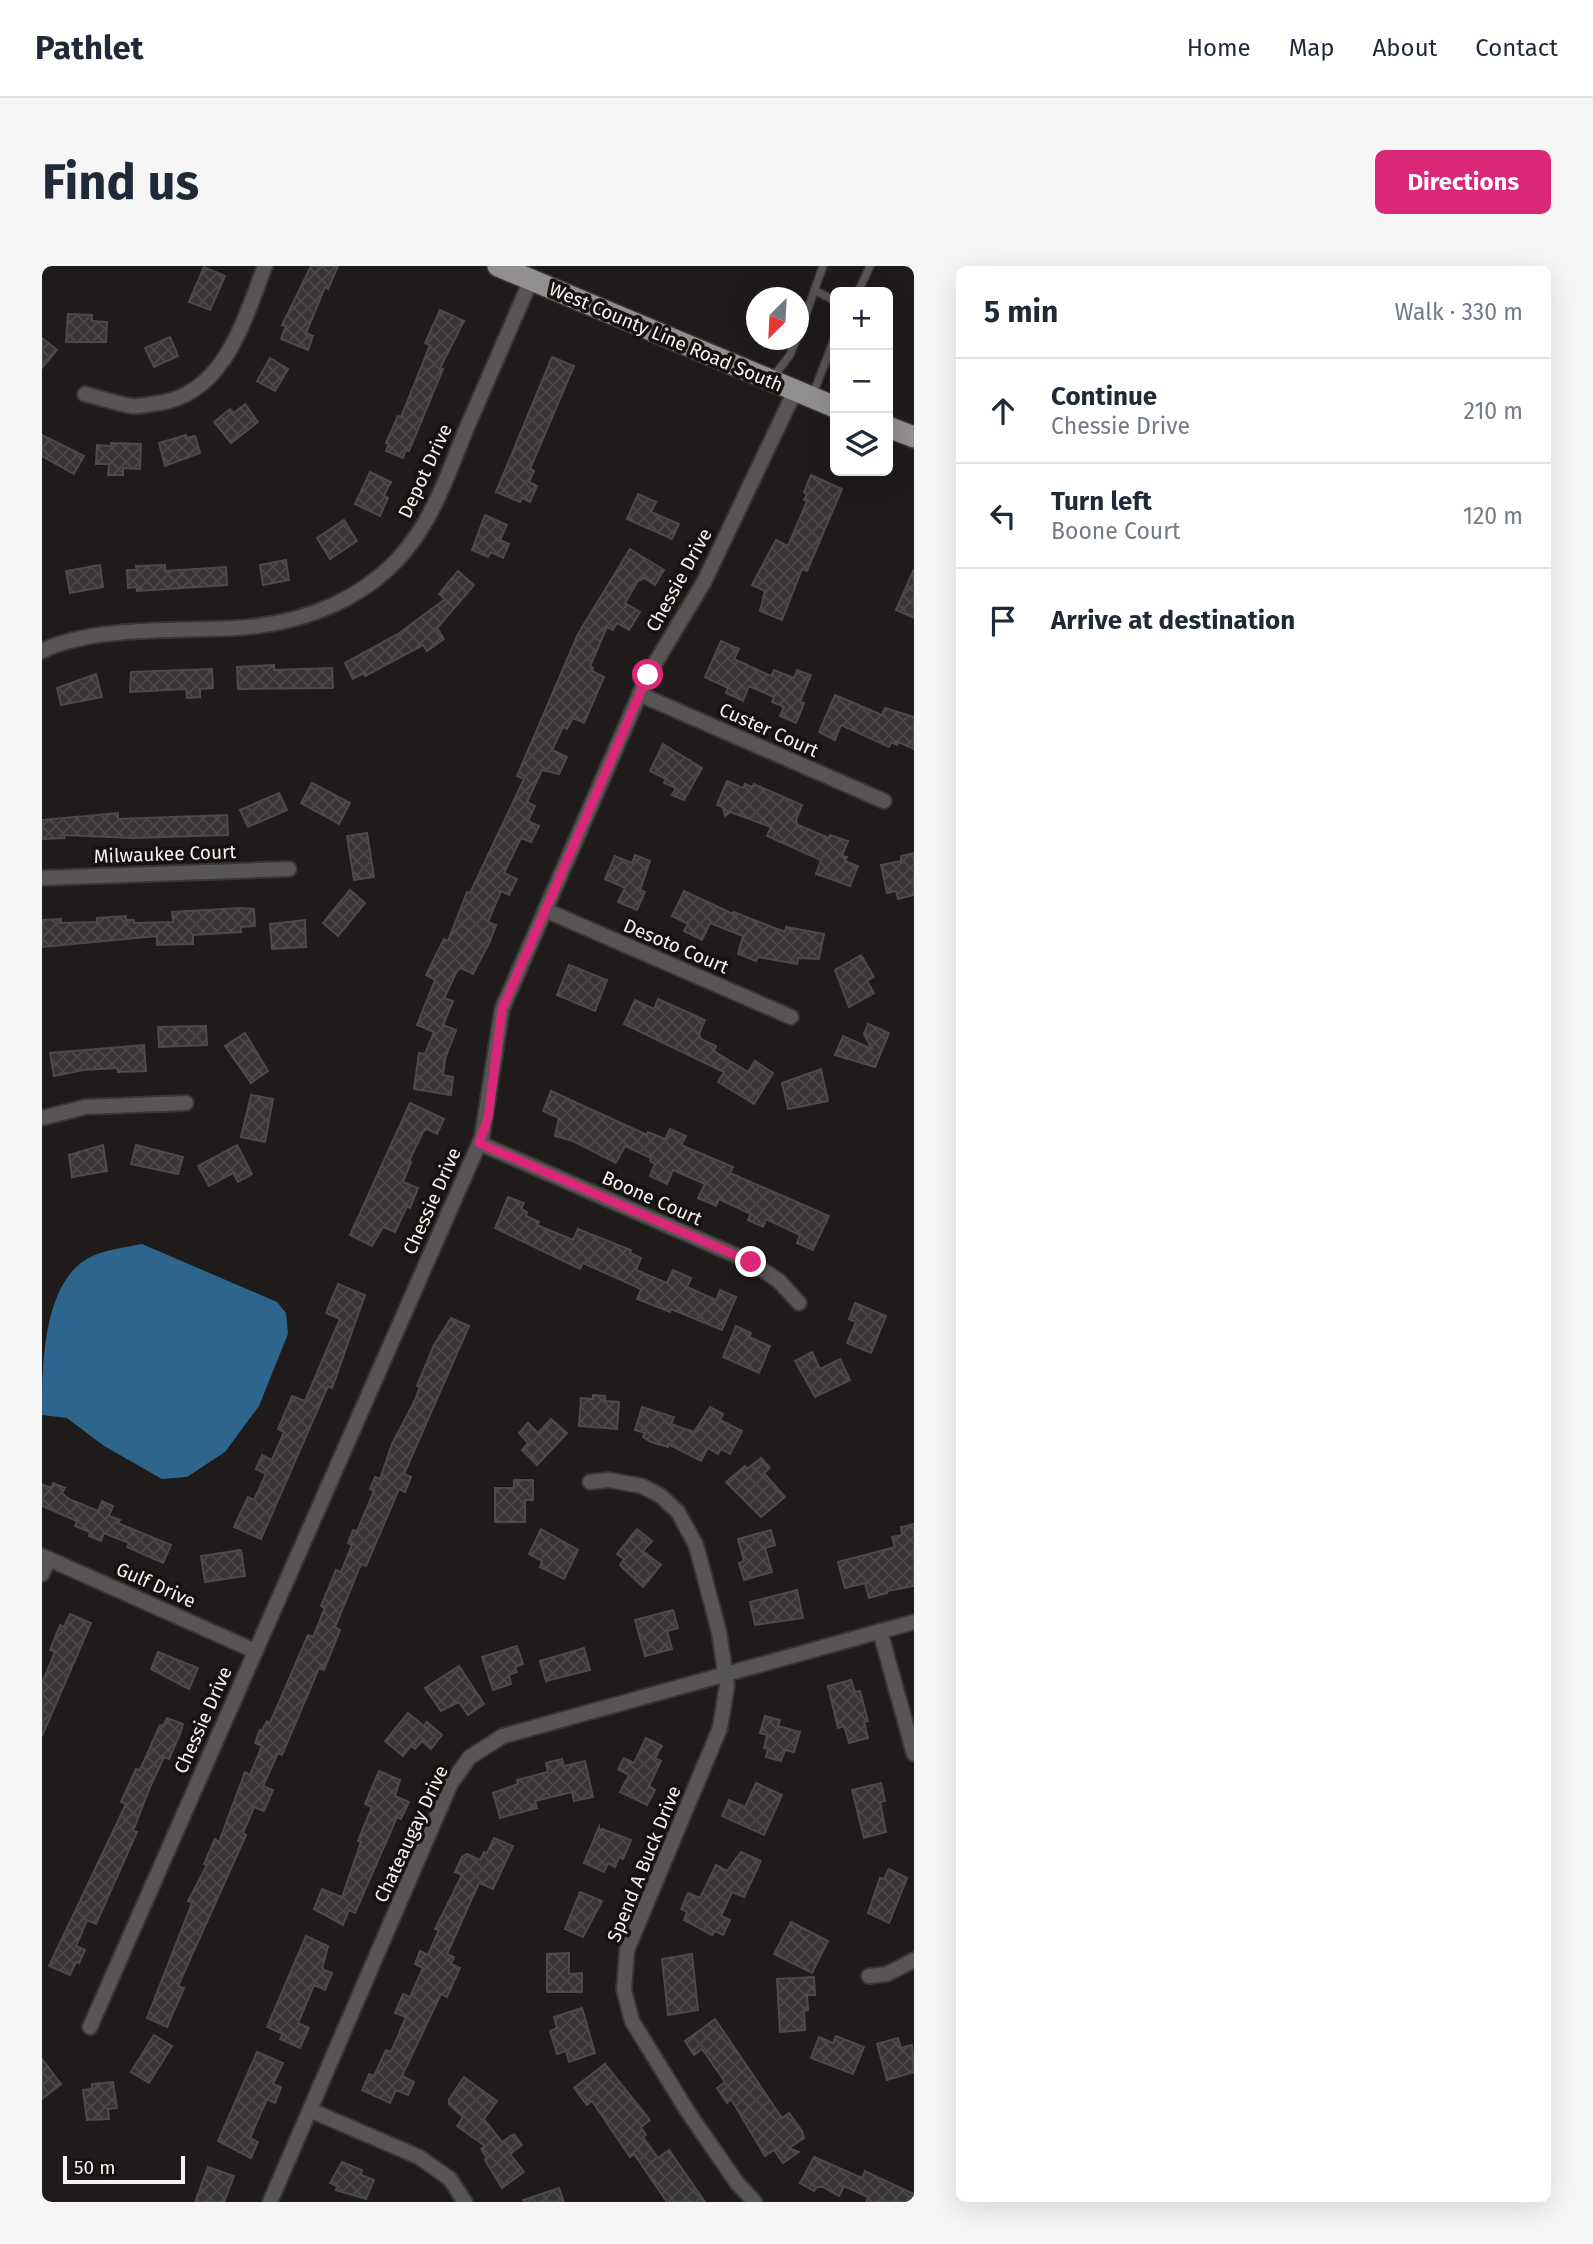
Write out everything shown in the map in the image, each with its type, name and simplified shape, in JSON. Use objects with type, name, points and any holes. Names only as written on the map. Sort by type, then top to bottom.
[{"type":"main road","name":"West County Line Road South","points":[[498,266],[830,405]]},
{"type":"main road","points":[[893,429],[914,437]]},
{"type":"street","points":[[85,394],[133,406],[171,401],[192,392],[211,377],[237,340],[265,266]]},
{"type":"street","name":"Depot Drive","points":[[42,651],[89,636],[260,626],[322,611],[357,594],[387,570],[413,542],[436,501],[531,280]]},
{"type":"street","name":"Chessie Drive","points":[[90,2027],[479,1143],[488,1118],[500,1015],[639,694],[653,664],[704,582],[803,395]]},
{"type":"street","name":"Custer Court","points":[[639,694],[884,801]]},
{"type":"street","name":"Milwaukee Court","points":[[42,878],[289,869]]},
{"type":"street","name":"Desoto Court","points":[[545,911],[791,1017]]},
{"type":"street","points":[[42,1118],[85,1107],[186,1103]]},
{"type":"street","name":"Boone Court","points":[[479,1143],[751,1262],[779,1281],[799,1303]]},
{"type":"street","name":"Spend A Buck Drive","points":[[590,1482],[609,1480],[642,1486],[662,1496],[678,1512],[695,1545],[719,1632],[726,1674],[720,1728],[627,1951],[624,1990],[632,2021],[681,2101],[737,2183],[755,2202]]},
{"type":"street","points":[[42,1574],[45,1558]]},
{"type":"street","name":"Gulf Drive","points":[[45,1558],[255,1651]]},
{"type":"street","name":"Chateaugay Drive","points":[[270,2202],[451,1783],[470,1757],[503,1736],[914,1622]]},
{"type":"street","points":[[880,1631],[914,1754]]},
{"type":"street","points":[[869,1976],[887,1974],[914,1960]]},
{"type":"street","points":[[310,2110],[419,2157],[450,2179],[465,2202]]},
{"type":"lane","points":[[809,309],[823,266]]},
{"type":"lane","points":[[860,287],[869,266]]},
{"type":"lane","points":[[816,291],[830,298]]},
{"type":"lane","points":[[803,395],[830,346]]},
{"type":"lane","points":[[771,381],[792,350]]},
{"type":"water","points":[[142,1244],[277,1302],[286,1313],[288,1334],[259,1406],[225,1452],[187,1477],[162,1479],[104,1446],[67,1418],[42,1415],[45,1348],[55,1302],[64,1282],[78,1266],[95,1255]]},
{"type":"building","points":[[311,266],[338,266],[328,289],[325,287],[306,333],[313,336],[308,350],[281,339],[286,326],[282,325]]},
{"type":"building","points":[[204,267],[225,276],[210,310],[189,302]]},
{"type":"building","points":[[440,310],[464,321],[440,368],[443,369],[409,451],[406,450],[403,458],[386,451],[389,444],[386,443],[398,416],[401,417],[430,345],[425,343]]},
{"type":"building","points":[[68,314],[92,315],[92,321],[107,322],[106,342],[66,342]]},
{"type":"building","points":[[170,337],[178,356],[154,367],[145,348]]},
{"type":"building","points":[[42,338],[57,350],[42,368]]},
{"type":"building","points":[[552,357],[574,366],[530,469],[534,471],[529,482],[537,486],[530,502],[522,498],[520,502],[496,492]]},
{"type":"building","points":[[270,358],[288,369],[275,391],[257,381]]},
{"type":"building","points":[[245,404],[258,422],[231,443],[214,422],[230,409],[234,413]]},
{"type":"building","points":[[42,435],[84,456],[74,474],[42,456]]},
{"type":"building","points":[[186,435],[187,438],[195,436],[200,453],[165,466],[159,443]]},
{"type":"building","points":[[111,443],[141,444],[140,469],[123,468],[123,475],[108,475],[109,464],[96,464],[97,445],[111,446]]},
{"type":"building","points":[[370,472],[391,482],[384,495],[388,498],[380,516],[355,504]]},
{"type":"building","points":[[811,475],[842,489],[807,571],[802,569],[782,620],[760,611],[765,591],[752,585],[776,540],[788,546],[807,501],[804,500],[807,494],[804,492]]},
{"type":"building","points":[[638,494],[656,502],[651,512],[679,524],[672,539],[627,519]]},
{"type":"building","points":[[485,515],[507,525],[500,540],[509,544],[503,558],[491,552],[488,557],[472,550]]},
{"type":"building","points":[[344,520],[357,541],[330,559],[317,538]]},
{"type":"building","points":[[630,549],[664,570],[655,585],[644,578],[638,581],[625,603],[640,612],[629,630],[617,623],[613,630],[607,627],[590,666],[592,671],[604,677],[584,723],[573,718],[567,729],[563,727],[552,750],[567,757],[559,774],[542,770],[527,802],[535,806],[528,821],[539,826],[531,842],[521,838],[504,873],[517,879],[509,895],[501,891],[488,922],[496,925],[490,941],[473,974],[461,968],[457,971],[444,998],[453,1001],[443,1025],[456,1030],[445,1059],[443,1075],[453,1077],[451,1095],[414,1089],[419,1053],[425,1054],[434,1032],[417,1025],[435,980],[426,975],[444,939],[448,941],[467,892],[470,893],[524,779],[517,776],[578,634]]},
{"type":"building","points":[[286,560],[289,580],[263,585],[260,565]]},
{"type":"building","points":[[100,565],[103,587],[70,593],[66,571]]},
{"type":"building","points":[[165,565],[165,571],[226,567],[227,585],[137,591],[136,587],[128,588],[127,570],[137,570],[136,566]]},
{"type":"building","points":[[914,569],[914,618],[896,610]]},
{"type":"building","points":[[458,571],[474,585],[437,628],[444,639],[427,651],[423,645],[365,676],[364,673],[353,679],[345,663],[398,634],[445,599],[439,594]]},
{"type":"building","points":[[721,641],[739,649],[734,659],[771,676],[774,670],[794,678],[797,670],[811,675],[800,702],[804,703],[796,723],[780,716],[784,707],[772,702],[774,697],[749,686],[743,701],[726,693],[728,688],[705,677]]},
{"type":"building","points":[[274,665],[274,670],[332,668],[333,688],[238,689],[237,667]]},
{"type":"building","points":[[212,669],[213,688],[200,689],[200,697],[187,698],[186,689],[130,692],[131,672]]},
{"type":"building","points":[[96,674],[102,697],[61,705],[57,688]]},
{"type":"building","points":[[835,695],[882,715],[885,708],[914,717],[914,749],[898,742],[897,745],[891,742],[889,747],[841,725],[835,740],[819,732]]},
{"type":"building","points":[[663,744],[702,768],[684,800],[672,795],[676,788],[664,783],[666,779],[650,771]]},
{"type":"building","points":[[727,781],[743,788],[745,784],[752,787],[754,784],[802,805],[796,820],[798,825],[829,838],[830,835],[848,841],[842,856],[847,857],[845,861],[858,866],[850,886],[816,874],[821,860],[767,836],[771,827],[730,812],[725,816],[723,807],[717,805]]},
{"type":"building","points":[[312,783],[350,803],[339,824],[301,803]]},
{"type":"building","points":[[279,793],[287,810],[248,827],[240,810]]},
{"type":"building","points":[[118,813],[118,819],[227,815],[228,835],[133,838],[64,835],[64,838],[42,839],[42,820]]},
{"type":"building","points":[[367,833],[374,877],[354,880],[347,836]]},
{"type":"building","points":[[914,853],[914,895],[898,899],[896,891],[887,893],[881,865],[901,861],[901,856]]},
{"type":"building","points":[[635,855],[650,861],[640,890],[645,892],[637,910],[618,902],[625,888],[605,879],[615,856],[632,863]]},
{"type":"building","points":[[350,890],[365,903],[338,936],[323,923]]},
{"type":"building","points":[[684,891],[733,914],[734,912],[785,932],[786,927],[824,934],[819,959],[798,958],[797,964],[758,957],[756,961],[738,954],[743,936],[710,923],[702,940],[684,931],[688,924],[672,916]]},
{"type":"building","points":[[254,909],[255,926],[241,927],[241,932],[193,935],[193,944],[157,945],[157,936],[42,947],[42,920],[61,919],[61,923],[97,922],[97,918],[126,916],[126,920],[134,920],[134,923],[173,922],[172,912]]},
{"type":"building","points":[[305,920],[306,947],[272,949],[270,924]]},
{"type":"building","points":[[861,955],[874,977],[867,981],[874,993],[849,1007],[835,970]]},
{"type":"building","points":[[569,965],[607,980],[595,1011],[557,995]]},
{"type":"building","points":[[658,999],[705,1020],[699,1034],[701,1039],[716,1046],[714,1051],[748,1072],[755,1061],[773,1073],[754,1104],[718,1082],[724,1072],[624,1024],[635,1000],[654,1009]]},
{"type":"building","points":[[868,1024],[889,1033],[875,1067],[835,1055],[843,1036],[872,1049],[864,1034]]},
{"type":"building","points":[[206,1026],[207,1045],[159,1047],[158,1027]]},
{"type":"building","points":[[245,1033],[268,1071],[251,1083],[225,1046]]},
{"type":"building","points":[[144,1045],[146,1071],[118,1072],[117,1068],[83,1070],[54,1076],[50,1053]]},
{"type":"building","points":[[821,1069],[828,1101],[788,1109],[782,1083]]},
{"type":"building","points":[[551,1091],[647,1135],[648,1132],[665,1139],[670,1129],[686,1136],[681,1145],[733,1167],[730,1173],[829,1216],[813,1250],[797,1243],[800,1235],[766,1219],[763,1227],[748,1220],[751,1214],[719,1199],[716,1206],[698,1198],[705,1184],[673,1170],[667,1184],[650,1176],[655,1164],[650,1161],[651,1158],[625,1146],[616,1163],[573,1141],[555,1136],[559,1118],[543,1111]]},
{"type":"building","points":[[251,1095],[273,1099],[265,1142],[241,1137]]},
{"type":"building","points":[[410,1103],[444,1119],[437,1134],[427,1129],[423,1132],[409,1161],[411,1162],[403,1182],[418,1188],[410,1208],[407,1206],[395,1232],[383,1227],[372,1246],[350,1235]]},
{"type":"building","points":[[103,1145],[107,1171],[72,1177],[69,1155]]},
{"type":"building","points":[[136,1145],[183,1157],[178,1174],[131,1164]]},
{"type":"building","points":[[237,1145],[252,1174],[238,1182],[233,1173],[209,1186],[198,1166]]},
{"type":"building","points":[[508,1197],[524,1203],[521,1209],[527,1212],[526,1216],[539,1222],[537,1225],[573,1240],[578,1229],[631,1250],[630,1253],[641,1258],[636,1270],[667,1283],[673,1270],[691,1278],[687,1287],[716,1300],[720,1290],[736,1297],[722,1330],[671,1309],[670,1312],[637,1299],[641,1289],[583,1263],[580,1269],[495,1228]]},
{"type":"building","points":[[338,1284],[365,1295],[332,1388],[328,1386],[261,1539],[234,1527],[248,1497],[254,1500],[266,1474],[256,1469],[262,1455],[272,1460],[284,1432],[278,1429],[292,1396],[305,1401],[340,1319],[326,1313]]},
{"type":"building","points":[[855,1303],[886,1316],[871,1353],[847,1343],[856,1322],[849,1319]]},
{"type":"building","points":[[451,1318],[469,1326],[404,1474],[411,1477],[405,1492],[399,1489],[366,1566],[361,1564],[335,1627],[340,1630],[324,1670],[319,1668],[282,1755],[278,1753],[263,1786],[273,1790],[264,1811],[254,1807],[243,1833],[246,1835],[178,1986],[184,1988],[167,2027],[147,2018],[192,1903],[188,1901],[207,1865],[204,1864],[215,1839],[219,1842],[245,1772],[250,1775],[262,1746],[255,1743],[260,1730],[262,1731],[267,1721],[270,1723],[308,1635],[313,1637],[325,1608],[321,1606],[336,1570],[341,1572],[352,1545],[348,1543],[353,1530],[357,1531],[374,1491],[370,1489],[375,1477],[380,1479],[392,1444],[414,1402],[420,1387],[417,1386],[434,1345]]},
{"type":"building","points":[[736,1326],[751,1333],[749,1337],[770,1346],[759,1373],[723,1357]]},
{"type":"building","points":[[812,1352],[820,1369],[840,1359],[850,1380],[815,1397],[795,1361]]},
{"type":"building","points":[[593,1395],[605,1396],[605,1401],[619,1402],[617,1429],[579,1426],[581,1398],[593,1399]]},
{"type":"building","points":[[642,1407],[674,1417],[671,1424],[694,1432],[710,1407],[723,1414],[720,1420],[742,1431],[730,1454],[721,1449],[718,1454],[708,1448],[701,1461],[668,1444],[668,1447],[651,1442],[643,1437],[645,1433],[635,1430]]},
{"type":"building","points":[[551,1419],[567,1433],[537,1465],[522,1450],[528,1443],[519,1433],[528,1423],[538,1433]]},
{"type":"building","points":[[761,1458],[770,1468],[764,1473],[785,1497],[761,1517],[726,1482],[745,1466],[747,1469]]},
{"type":"building","points":[[514,1480],[533,1480],[533,1500],[525,1500],[525,1522],[495,1522],[495,1488],[514,1488]]},
{"type":"building","points":[[53,1483],[65,1488],[62,1493],[69,1499],[98,1511],[102,1501],[113,1506],[109,1516],[120,1520],[118,1523],[171,1545],[163,1563],[127,1547],[129,1543],[104,1533],[101,1541],[89,1536],[90,1532],[75,1526],[77,1521],[42,1506],[42,1484],[51,1488]]},
{"type":"building","points":[[914,1524],[914,1586],[887,1591],[869,1598],[865,1583],[845,1588],[838,1562],[895,1547],[892,1537],[902,1535],[901,1527]]},
{"type":"building","points":[[541,1529],[578,1550],[564,1579],[540,1567],[542,1561],[529,1554]]},
{"type":"building","points":[[637,1529],[652,1541],[643,1551],[661,1565],[643,1587],[620,1565],[624,1559],[617,1554]]},
{"type":"building","points":[[771,1530],[775,1545],[765,1548],[772,1572],[744,1580],[739,1563],[744,1561],[738,1539]]},
{"type":"building","points":[[241,1550],[245,1576],[205,1582],[201,1556]]},
{"type":"building","points":[[797,1590],[803,1618],[755,1625],[750,1602]]},
{"type":"building","points":[[673,1610],[678,1628],[667,1631],[672,1649],[645,1656],[635,1620]]},
{"type":"building","points":[[70,1614],[91,1623],[42,1736],[42,1683],[55,1652],[50,1650],[60,1625],[64,1627]]},
{"type":"building","points":[[517,1646],[523,1664],[515,1667],[517,1672],[509,1675],[511,1684],[493,1690],[482,1657]]},
{"type":"building","points":[[584,1648],[590,1670],[546,1681],[540,1661]]},
{"type":"building","points":[[158,1652],[198,1668],[189,1689],[151,1669]]},
{"type":"building","points":[[459,1666],[484,1704],[468,1715],[459,1702],[441,1711],[425,1688]]},
{"type":"building","points":[[851,1680],[855,1692],[860,1691],[868,1721],[864,1722],[868,1738],[849,1743],[844,1726],[838,1728],[828,1686]]},
{"type":"building","points":[[408,1713],[424,1726],[427,1722],[442,1735],[431,1749],[422,1741],[415,1749],[411,1746],[403,1756],[385,1741]]},
{"type":"building","points":[[765,1716],[780,1720],[778,1726],[800,1732],[794,1752],[785,1750],[781,1761],[766,1757],[768,1749],[764,1748],[767,1735],[760,1733]]},
{"type":"building","points":[[167,1718],[183,1724],[180,1734],[169,1759],[164,1757],[151,1785],[133,1831],[137,1832],[96,1924],[87,1920],[76,1946],[85,1950],[70,1975],[49,1966],[126,1804],[121,1802],[136,1769],[140,1770],[160,1725],[163,1726]]},
{"type":"building","points":[[646,1738],[662,1746],[655,1758],[661,1761],[649,1786],[655,1790],[647,1805],[620,1792],[629,1775],[618,1769],[624,1758],[634,1763]]},
{"type":"building","points":[[562,1759],[564,1766],[585,1761],[593,1797],[574,1801],[572,1792],[535,1801],[537,1808],[500,1818],[493,1793],[518,1784],[517,1780],[548,1772],[546,1763]]},
{"type":"building","points":[[379,1771],[400,1780],[395,1796],[409,1802],[401,1819],[397,1817],[355,1913],[349,1910],[343,1925],[314,1909],[322,1889],[342,1897],[361,1842],[358,1841],[372,1807],[365,1804]]},
{"type":"building","points":[[756,1783],[782,1795],[764,1835],[722,1816],[729,1800],[745,1807]]},
{"type":"building","points":[[881,1783],[885,1801],[880,1802],[886,1832],[864,1838],[852,1790]]},
{"type":"building","points":[[599,1827],[600,1832],[602,1829],[631,1840],[623,1859],[619,1857],[615,1867],[608,1863],[604,1872],[584,1863]]},
{"type":"building","points":[[494,1838],[513,1846],[493,1889],[479,1883],[447,1954],[454,1957],[451,1964],[460,1968],[447,1997],[441,1994],[402,2076],[414,2082],[408,2095],[396,2090],[390,2103],[362,2090],[369,2074],[374,2076],[386,2050],[391,2052],[406,2017],[395,2013],[403,1994],[410,1997],[423,1968],[415,1964],[420,1951],[428,1955],[439,1930],[435,1929],[462,1875],[455,1872],[462,1857],[467,1854],[480,1860],[484,1852],[487,1853]]},
{"type":"building","points":[[741,1852],[761,1861],[744,1897],[732,1892],[721,1916],[730,1920],[723,1935],[715,1931],[712,1935],[684,1920],[687,1912],[681,1909],[688,1893],[700,1898],[716,1865],[727,1871]]},
{"type":"building","points":[[889,1869],[907,1878],[889,1923],[868,1913],[880,1878],[884,1879]]},
{"type":"building","points":[[580,1892],[602,1901],[583,1937],[565,1929]]},
{"type":"building","points":[[791,1922],[828,1941],[812,1973],[774,1954]]},
{"type":"building","points":[[306,1936],[328,1946],[322,1969],[332,1973],[325,1990],[314,1985],[298,2023],[309,2028],[300,2048],[280,2039],[283,2034],[267,2027]]},
{"type":"building","points":[[569,1953],[569,1974],[582,1973],[582,1992],[547,1992],[547,1954]]},
{"type":"building","points":[[692,1954],[698,2010],[668,2015],[662,1959]]},
{"type":"building","points":[[814,1977],[815,1995],[807,1995],[808,2010],[804,2011],[805,2030],[780,2032],[777,1979]]},
{"type":"building","points":[[582,2008],[595,2053],[569,2062],[566,2051],[557,2054],[550,2031],[557,2028],[554,2017]]},
{"type":"building","points":[[715,2019],[782,2118],[789,2113],[802,2131],[804,2138],[789,2148],[799,2152],[783,2163],[774,2150],[765,2156],[731,2099],[727,2103],[717,2088],[725,2082],[702,2049],[694,2055],[685,2041]]},
{"type":"building","points":[[154,2035],[172,2046],[149,2083],[131,2072]]},
{"type":"building","points":[[836,2036],[864,2047],[853,2074],[811,2058],[819,2037],[833,2043]]},
{"type":"building","points":[[898,2038],[901,2048],[912,2045],[914,2072],[887,2080],[877,2044]]},
{"type":"building","points":[[257,2052],[283,2063],[273,2084],[281,2087],[275,2103],[267,2099],[250,2138],[258,2142],[251,2158],[218,2141]]},
{"type":"building","points":[[42,2059],[61,2084],[42,2099]]},
{"type":"building","points":[[605,2064],[650,2120],[641,2127],[646,2135],[643,2137],[658,2158],[669,2150],[705,2202],[667,2202],[634,2154],[630,2157],[592,2101],[587,2105],[574,2088]]},
{"type":"building","points":[[464,2077],[497,2101],[484,2119],[502,2142],[514,2134],[522,2145],[510,2154],[524,2172],[502,2188],[485,2160],[487,2158],[481,2149],[485,2146],[457,2126],[463,2117],[449,2104],[449,2099]]},
{"type":"building","points":[[113,2082],[117,2108],[108,2109],[109,2119],[87,2120],[83,2090],[92,2089],[92,2084]]},
{"type":"building","points":[[814,2157],[862,2178],[865,2171],[914,2194],[914,2202],[866,2202],[868,2197],[844,2186],[839,2196],[823,2187],[817,2187],[814,2191],[800,2183]]},
{"type":"building","points":[[342,2162],[362,2170],[361,2175],[374,2180],[366,2199],[336,2190],[337,2186],[330,2183]]},
{"type":"building","points":[[208,2167],[234,2176],[224,2202],[195,2202]]},
{"type":"building","points":[[559,2188],[564,2202],[523,2200]]},
{"type":"route","points":[[648,675],[502,1009],[497,1028],[488,1118],[479,1143],[751,1262]]}]
